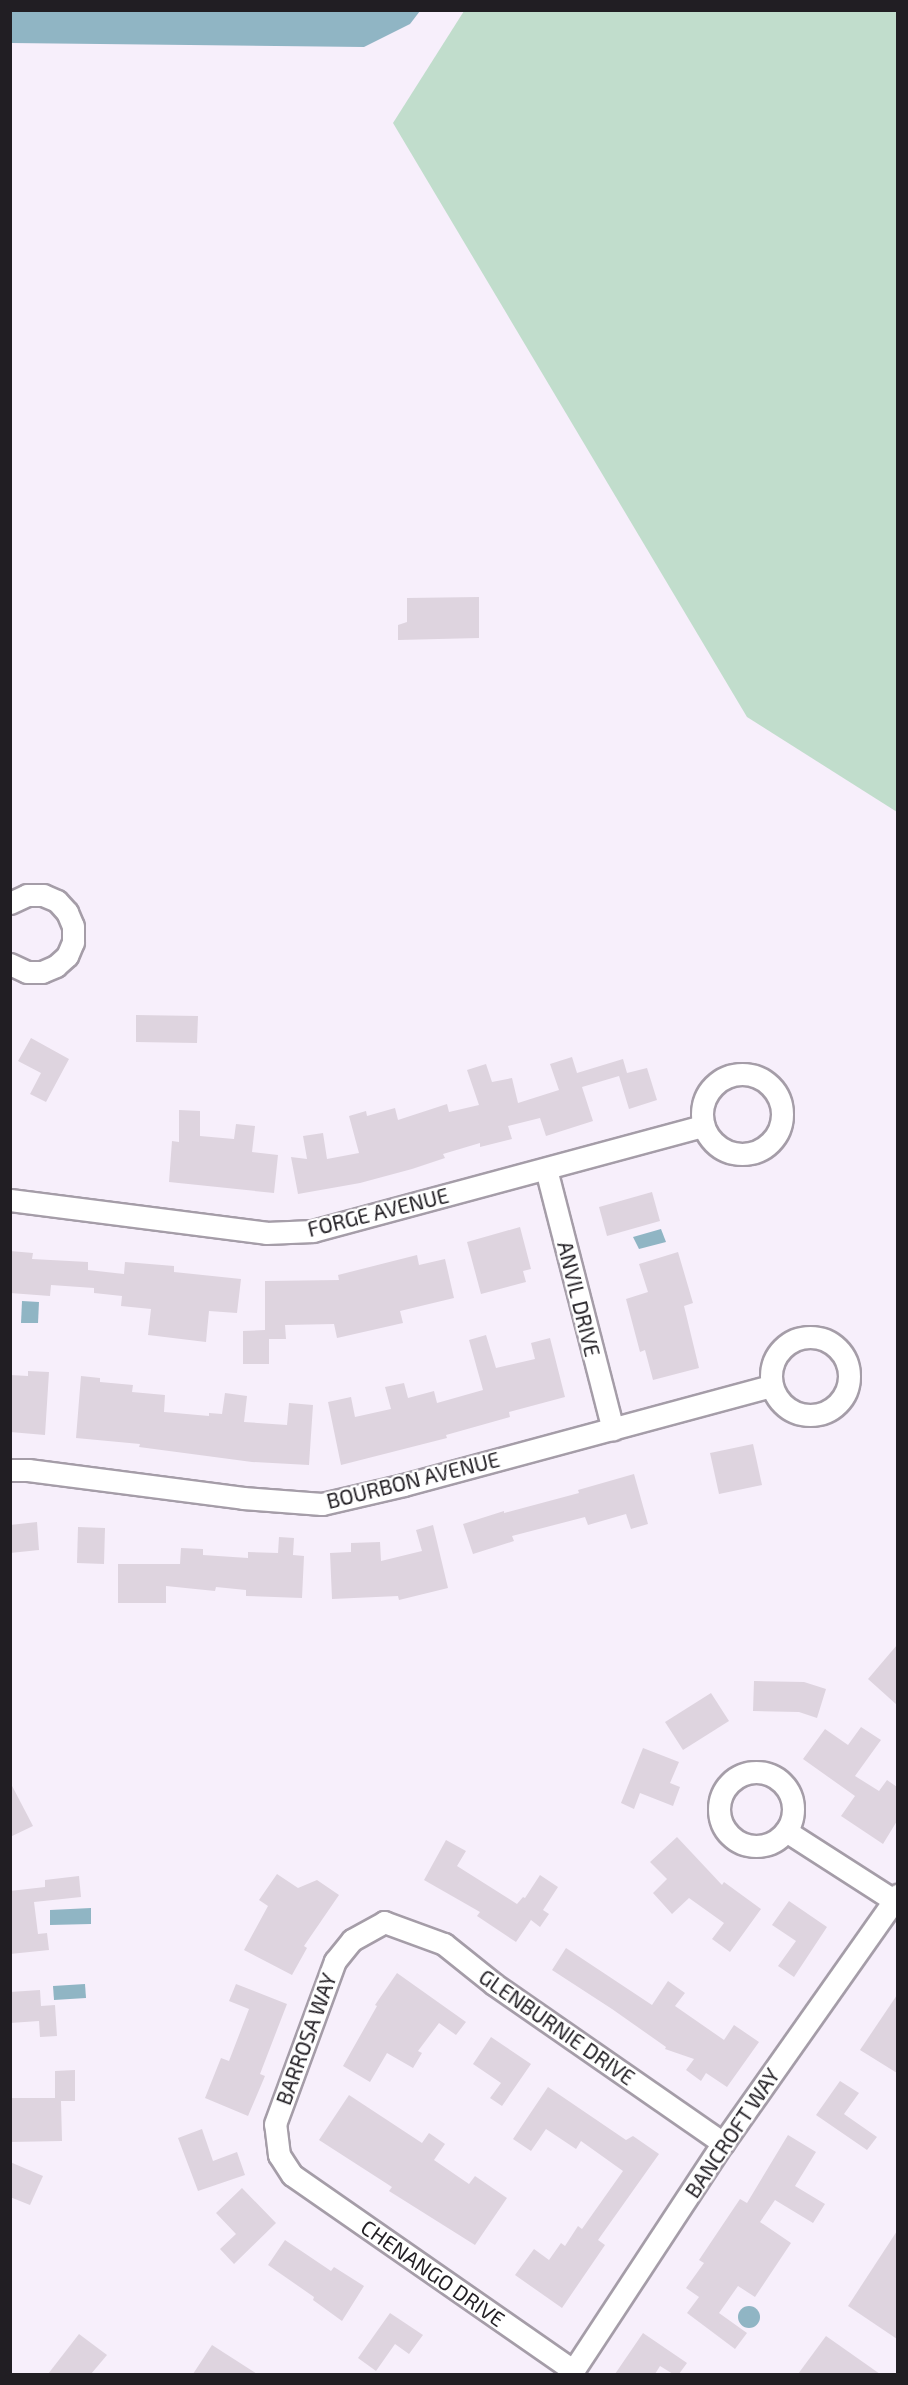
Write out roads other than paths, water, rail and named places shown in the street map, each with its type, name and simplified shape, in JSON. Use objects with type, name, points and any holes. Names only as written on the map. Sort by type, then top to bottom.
[{"type":"street","points":[[10,903],[27,895],[42,895],[57,901],[67,912],[73,926],[73,942],[67,956],[56,966],[42,972],[27,972],[11,966]]},
{"type":"street","name":"FORGE AVENUE","points":[[10,1200],[266,1233],[313,1231],[703,1126]]},
{"type":"street","name":"ANVIL DRIVE","points":[[546,1169],[613,1430]]},
{"type":"street","name":"BOURBON AVENUE","points":[[10,1470],[28,1470],[243,1498],[322,1504],[613,1430],[772,1386]]},
{"type":"street","points":[[786,1831],[896,1900]]},
{"type":"street","name":"BANCROFT WAY","points":[[572,2373],[723,2143],[896,1900]]},
{"type":"street","name":"GLENBURNIE DRIVE","points":[[384,1922],[444,1944],[494,1984],[723,2143]]},
{"type":"street","name":"BARROSA WAY","points":[[292,2175],[279,2156],[274,2124],[335,1961],[352,1940],[384,1922]]},
{"type":"street","name":"CHENANGO DRIVE","points":[[292,2175],[572,2373]]},
{"type":"water","points":[[11,10],[420,11],[410,24],[364,47],[11,43]]},
{"type":"water","points":[[661,1229],[666,1242],[639,1249],[633,1237]]},
{"type":"water","points":[[22,1301],[39,1302],[38,1323],[21,1323]]},
{"type":"water","points":[[91,1908],[91,1924],[50,1925],[50,1910]]},
{"type":"water","points":[[85,1984],[86,1998],[54,2000],[53,1986]]},
{"type":"water","points":[[749,2306],[757,2309],[760,2317],[757,2325],[749,2328],[741,2325],[738,2317],[741,2309]]}]
